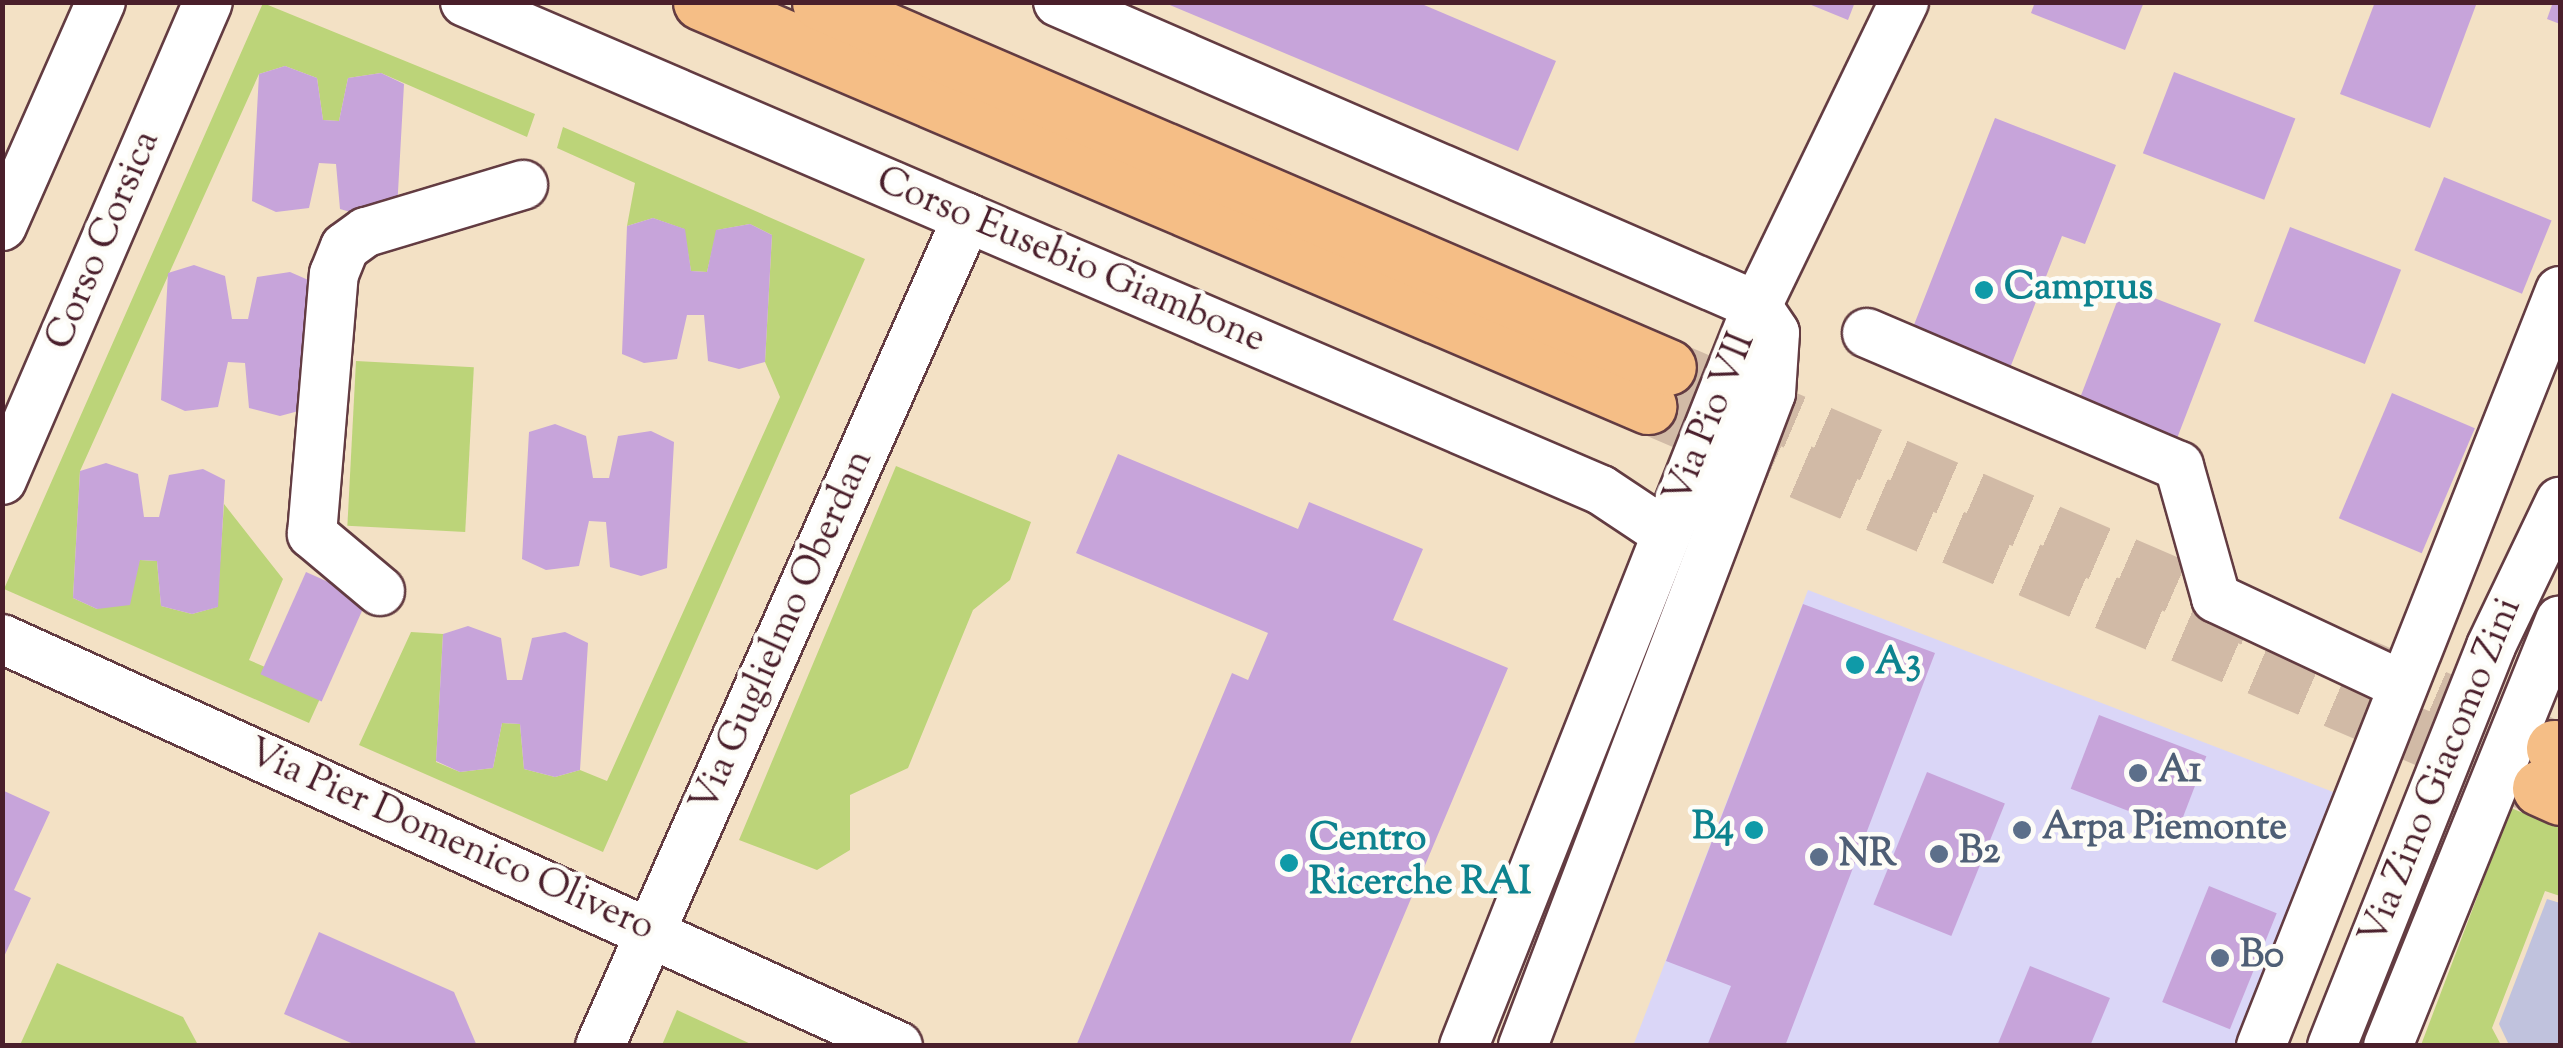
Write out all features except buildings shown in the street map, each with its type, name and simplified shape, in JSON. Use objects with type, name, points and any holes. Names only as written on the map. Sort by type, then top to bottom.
[{"type":"main road","points":[[700,2],[1658,386],[820,2]]},
{"type":"street","points":[[2,226],[101,2]]},
{"type":"street","name":"Corso Corsica","points":[[2,480],[208,2]]},
{"type":"street","name":"Corso Eusebio Giambone","points":[[466,2],[1601,490],[1667,534]]},
{"type":"street","points":[[1058,2],[1107,12],[1757,306],[1904,2]]},
{"type":"street","points":[[380,592],[312,534],[334,274],[345,247],[366,232],[523,185]]},
{"type":"street","name":"Via Guglielmo Oberdan","points":[[600,1046],[967,218]]},
{"type":"street","points":[[2261,1046],[2560,291]]},
{"type":"street","name":"Via Pio VII","points":[[1464,1046],[1757,306]]},
{"type":"street","name":"Via Pio VII","points":[[1523,1046],[1771,394],[1775,332],[1757,306]]},
{"type":"street","points":[[1867,332],[2178,466],[2216,598],[2402,685]]},
{"type":"street","name":"Via Zino Giacomo Zini","points":[[2332,1046],[2491,646],[2560,502]]},
{"type":"street","name":"Via Zino Giacomo Zini","points":[[2388,1046],[2560,620]]},
{"type":"street","name":"Via Pier Domenico Olivero","points":[[2,639],[898,1046]]},
{"type":"shaded area","name":"Arpa Piemonte","points":[[1808,590],[2341,795],[2244,1045],[1633,1046]]},
{"type":"shaded area","points":[[2547,899],[2560,903],[2560,1045],[2509,1045],[2499,1024]]},
{"type":"green space","points":[[263,3],[535,114],[527,137],[381,73],[348,78],[339,121],[323,120],[317,78],[285,66],[259,74],[80,471],[73,598],[97,609],[140,560],[157,561],[161,606],[192,614],[217,607],[224,504],[283,579],[249,660],[323,692],[309,723],[4,589]]},
{"type":"green space","points":[[563,127],[865,259],[603,852],[359,745],[411,632],[443,634],[436,762],[460,772],[493,768],[502,723],[520,724],[524,769],[555,777],[580,770],[607,781],[780,397],[765,362],[772,235],[750,224],[717,230],[707,272],[691,271],[684,229],[653,218],[627,226],[635,183],[557,148]]},
{"type":"green space","points":[[356,361],[474,367],[465,532],[347,526]]},
{"type":"green space","points":[[896,466],[1031,522],[1010,580],[973,610],[908,768],[850,795],[850,850],[817,870],[739,840]]},
{"type":"green space","points":[[2511,808],[2560,828],[2560,896],[2545,891],[2492,1028],[2501,1045],[2421,1045]]},
{"type":"green space","points":[[57,963],[183,1017],[198,1045],[20,1045]]},
{"type":"green space","points":[[677,1010],[753,1045],[662,1045]]},
{"type":"tunnel","points":[[1668,367],[2257,621]]},
{"type":"tunnel","points":[[1648,406],[2540,788]]},
{"type":"tunnel","points":[[2359,664],[2554,748]]},
{"type":"place","name":"Camp1us","points":[[1984,290]]},
{"type":"place","name":"A3","points":[[1855,665]]},
{"type":"place","name":"A1","points":[[2138,773]]},
{"type":"place","name":"B4","points":[[1754,830]]},
{"type":"place","name":"Arpa Piemonte","points":[[2022,830]]},
{"type":"place","name":"B2","points":[[1939,854]]},
{"type":"place","name":"NR","points":[[1819,857]]},
{"type":"place","name":"Centro Ricerche RAI","points":[[1289,863]]},
{"type":"place","name":"B0","points":[[2220,958]]}]
